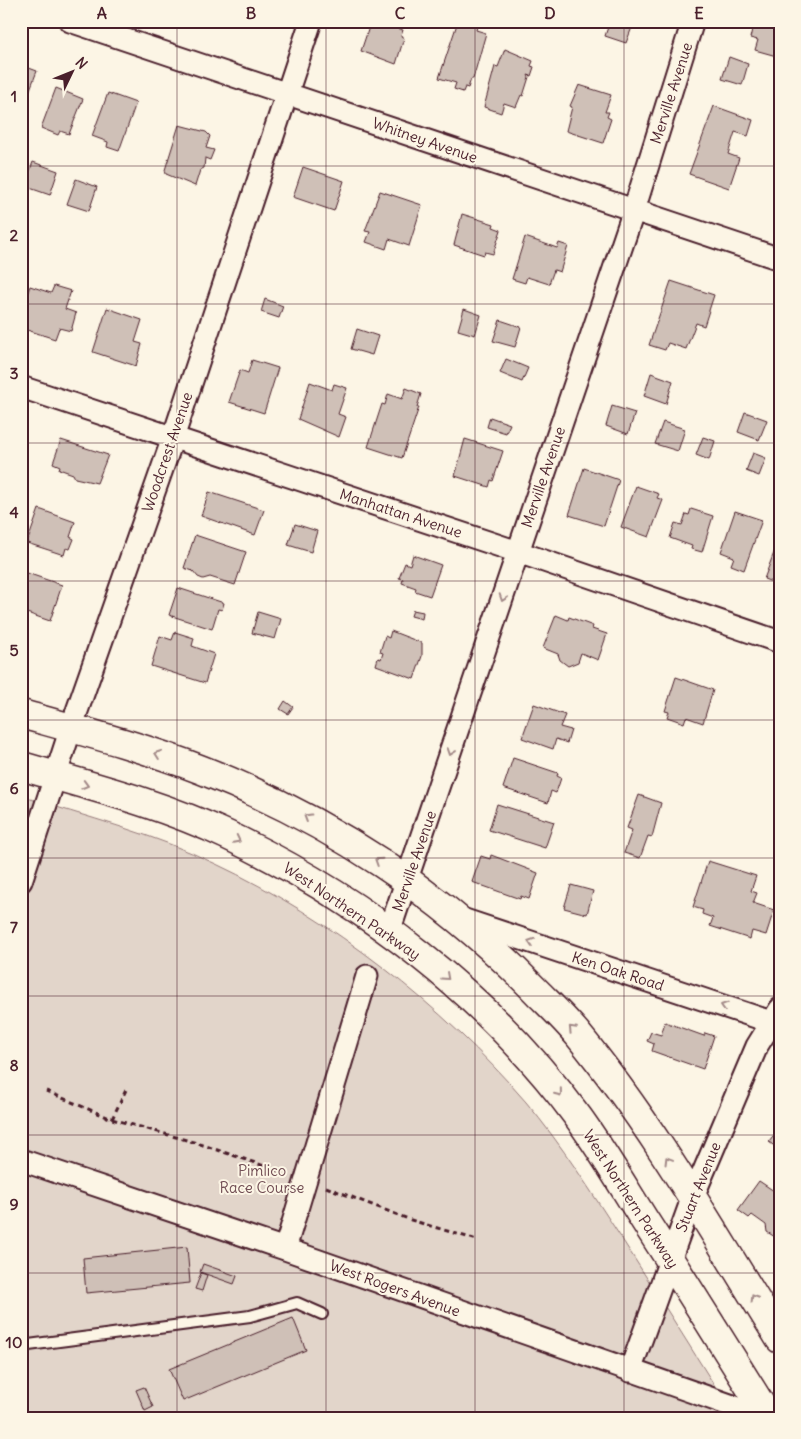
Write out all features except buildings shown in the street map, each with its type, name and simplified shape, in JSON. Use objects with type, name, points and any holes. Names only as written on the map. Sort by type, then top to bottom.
[{"type":"main road","points":[[21,714],[140,747],[202,769],[299,812],[408,880],[456,917],[520,974],[578,1034],[651,1133],[780,1339]]},
{"type":"main road","name":"West Northern Parkway","points":[[21,766],[181,816],[226,834],[322,886],[431,963],[483,1010],[538,1068],[578,1117],[768,1418]]},
{"type":"street","name":"Whitney Avenue","points":[[70,21],[780,259]]},
{"type":"street","name":"Woodcrest Avenue","points":[[21,881],[71,728],[172,438],[311,21]]},
{"type":"street","name":"Merville Avenue","points":[[389,932],[634,210],[693,21]]},
{"type":"street","name":"Manhattan Avenue","points":[[21,387],[518,552],[780,642]]},
{"type":"street","name":"Ken Oak Road","points":[[456,917],[777,1018]]},
{"type":"street","points":[[285,1249],[368,976]]},
{"type":"street","name":"Stuart Avenue","points":[[630,1371],[692,1199],[757,1046],[777,1018]]},
{"type":"street","name":"West Rogers Avenue","points":[[21,1160],[285,1249],[768,1418]]},
{"type":"lane","points":[[21,1346],[250,1316],[297,1303],[322,1314]]},
{"type":"path","points":[[112,1119],[126,1090]]},
{"type":"path","points":[[46,1091],[112,1119],[197,1143],[306,1179],[411,1220],[477,1240]]},
{"type":"green space","name":"Pimlico Race Course","points":[[21,796],[144,835],[193,853],[216,864],[301,910],[383,967],[422,999],[494,1066],[552,1135],[622,1239],[735,1418],[21,1418]]}]
